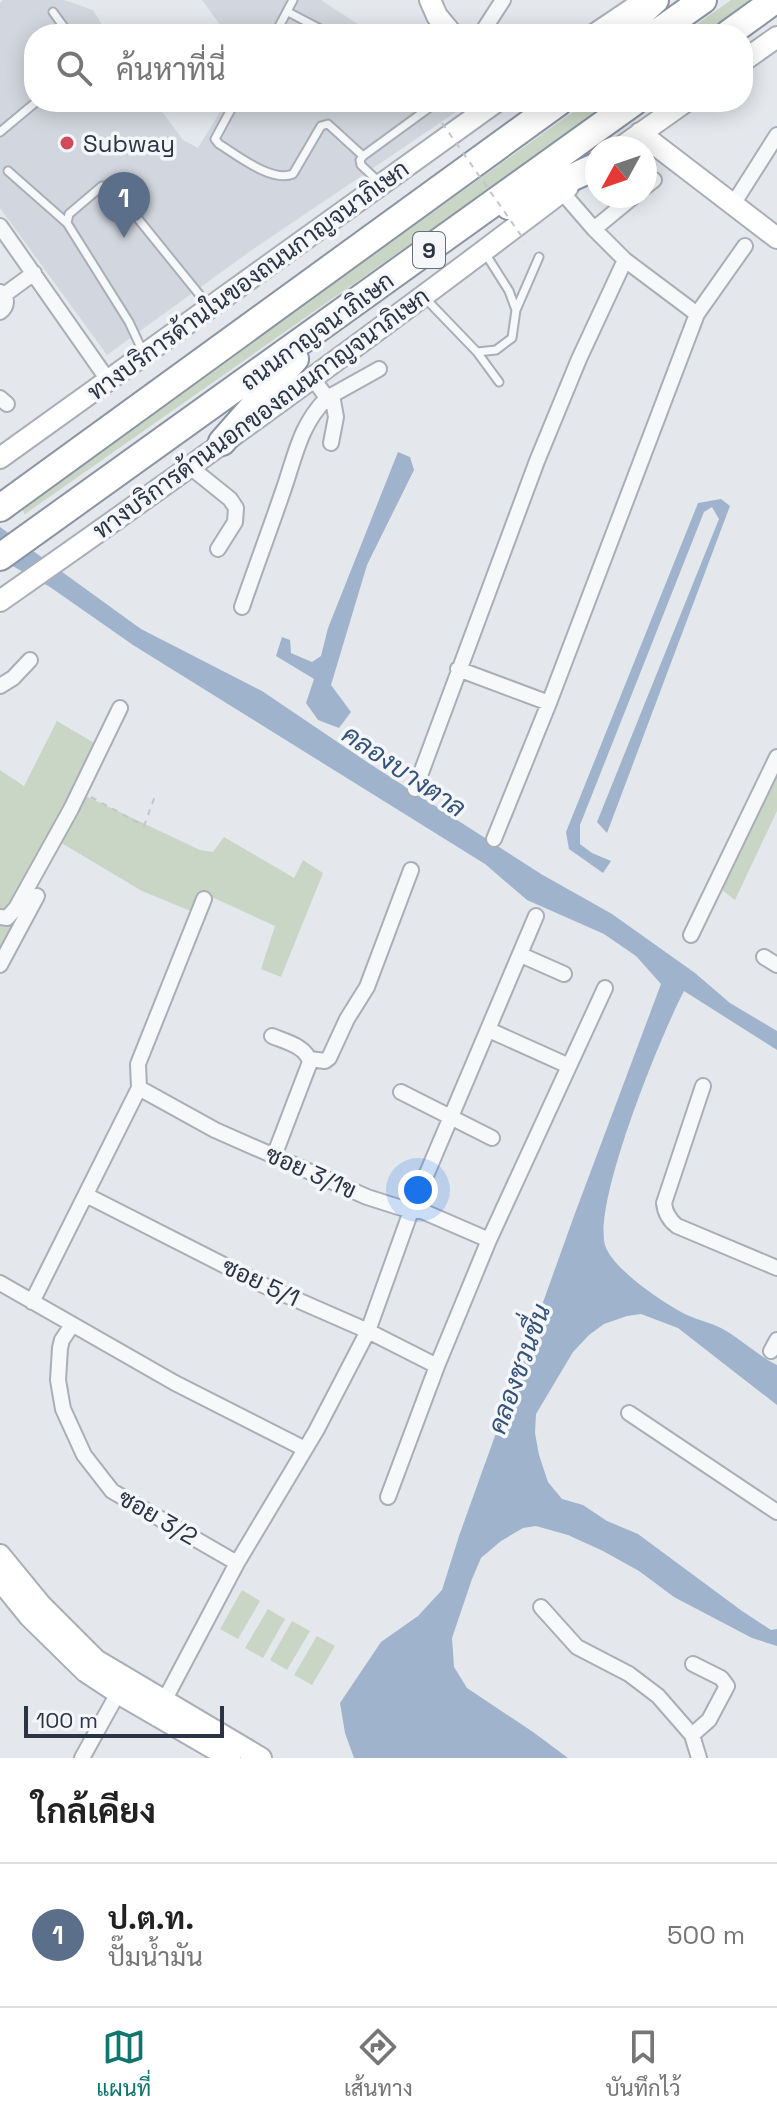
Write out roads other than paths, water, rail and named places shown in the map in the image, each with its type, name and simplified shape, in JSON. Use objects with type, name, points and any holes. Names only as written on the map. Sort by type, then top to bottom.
[{"type":"highway","points":[[629,24],[655,0]]},
{"type":"highway","points":[[669,24],[703,0]]},
{"type":"highway","points":[[742,24],[775,0]]},
{"type":"highway","points":[[753,33],[777,8]]},
{"type":"highway","points":[[486,153],[532,112]]},
{"type":"highway","name":"ถนนกาญจนาภิเษก","points":[[0,508],[545,112]]},
{"type":"highway","name":"ถนนกาญจนาภิเษก","points":[[0,557],[620,112]]},
{"type":"highway","points":[[453,233],[585,172]]},
{"type":"highway","points":[[222,442],[327,324]]},
{"type":"main road","points":[[430,0],[444,24]]},
{"type":"main road","points":[[610,24],[646,0]]},
{"type":"main road","points":[[753,54],[777,37]]},
{"type":"main road","name":"ทางบริการด้านในของถนนกาญจนาภิเษก","points":[[0,458],[482,112]]},
{"type":"main road","points":[[636,136],[670,112]]},
{"type":"main road","points":[[640,133],[777,238]]},
{"type":"main road","name":"ทางบริการด้านนอกของถนนกาญจนาภิเษก","points":[[0,601],[312,377],[585,175]]},
{"type":"main road","points":[[0,1555],[41,1605],[96,1660],[230,1758]]},
{"type":"main road","points":[[0,1580],[29,1616],[86,1672],[118,1693],[160,1708],[261,1758]]},
{"type":"street","points":[[487,24],[503,0]]},
{"type":"street","points":[[732,206],[777,135]]},
{"type":"street","points":[[562,192],[625,260],[697,314]]},
{"type":"street","points":[[594,229],[619,208]]},
{"type":"street","points":[[0,226],[108,380]]},
{"type":"street","points":[[494,839],[697,314],[745,246]]},
{"type":"street","points":[[415,789],[537,461],[579,359],[625,260]]},
{"type":"street","points":[[0,312],[6,306],[2,293],[34,273]]},
{"type":"street","points":[[242,607],[284,490],[299,438],[317,408],[330,396],[379,369]]},
{"type":"street","points":[[312,377],[330,396],[336,417],[331,443]]},
{"type":"street","points":[[189,466],[230,499],[236,508],[235,522],[218,549]]},
{"type":"street","points":[[0,686],[13,678],[30,660]]},
{"type":"street","points":[[458,669],[549,703]]},
{"type":"street","points":[[0,917],[7,918],[16,908],[71,809],[120,708]]},
{"type":"street","points":[[691,935],[777,757]]},
{"type":"street","points":[[310,1059],[325,1061],[329,1058],[347,1019],[362,997],[411,870]]},
{"type":"street","points":[[0,965],[37,896]]},
{"type":"street","points":[[32,1302],[139,1088],[138,1064],[204,899]]},
{"type":"street","points":[[160,1708],[237,1563],[305,1449],[368,1331],[411,1211],[536,916]]},
{"type":"street","points":[[521,955],[564,974]]},
{"type":"street","points":[[388,1497],[489,1240],[605,988]]},
{"type":"street","points":[[489,1030],[569,1066]]},
{"type":"street","points":[[272,1036],[305,1051],[310,1059]]},
{"type":"street","points":[[274,1156],[310,1059]]},
{"type":"street","points":[[703,1086],[664,1203],[665,1211],[677,1226],[777,1268]]},
{"type":"street","name":"ซอย 3/1ข","points":[[139,1088],[215,1130],[367,1197],[411,1211],[422,1211],[489,1240]]},
{"type":"street","points":[[401,1092],[492,1138]]},
{"type":"street","name":"ซอย 5/1","points":[[86,1195],[263,1285],[368,1331],[437,1366]]},
{"type":"street","points":[[0,1283],[175,1383],[305,1449]]},
{"type":"street","name":"ซอย 3/2","points":[[72,1325],[62,1340],[58,1380],[63,1409],[84,1455],[112,1491],[237,1563]]},
{"type":"street","points":[[629,1413],[777,1512]]},
{"type":"street","points":[[541,1607],[577,1647],[629,1674],[658,1696],[692,1735],[699,1758]]},
{"type":"street","points":[[692,1735],[709,1720],[727,1686],[721,1678],[693,1664]]},
{"type":"street","points":[[82,1758],[118,1693]]},
{"type":"lane","points":[[281,24],[293,0]]},
{"type":"lane","points":[[53,12],[62,24]]},
{"type":"lane","points":[[288,12],[311,24]]},
{"type":"lane","points":[[0,132],[24,112]]},
{"type":"lane","points":[[230,112],[215,139],[258,169],[284,177],[293,174],[321,126],[328,124],[363,156]]},
{"type":"lane","points":[[381,184],[361,165],[360,160],[423,112]]},
{"type":"lane","points":[[8,171],[67,223],[129,322],[144,354]]},
{"type":"lane","points":[[67,223],[69,214],[102,186],[114,189],[209,307]]},
{"type":"lane","points":[[483,251],[509,291],[516,310]]},
{"type":"lane","points":[[477,352],[496,350],[512,338],[516,310],[539,257]]},
{"type":"lane","points":[[423,296],[477,352],[499,382]]},
{"type":"water","points":[[398,452],[410,457],[414,470],[367,565],[331,685],[351,712],[339,728],[318,720],[306,703],[314,679],[276,656],[282,637],[290,640],[291,653],[312,662],[321,656],[328,628]]},
{"type":"water","points":[[721,499],[730,506],[607,833],[597,822],[719,519],[712,507],[704,512],[580,825],[580,844],[611,861],[603,873],[569,849],[566,832],[698,503]]},
{"type":"water","points":[[0,527],[141,629],[262,691],[541,874],[612,914],[695,973],[730,1003],[777,1031],[777,1050],[684,991],[631,1118],[609,1193],[604,1223],[605,1245],[610,1254],[640,1285],[687,1315],[721,1328],[777,1365],[777,1405],[678,1328],[641,1314],[604,1324],[573,1352],[536,1414],[535,1433],[548,1482],[562,1499],[583,1505],[607,1521],[638,1534],[742,1611],[771,1630],[777,1629],[777,1646],[752,1638],[674,1597],[639,1571],[603,1551],[568,1535],[536,1526],[523,1528],[481,1558],[452,1638],[454,1667],[467,1688],[568,1758],[354,1758],[345,1733],[340,1703],[381,1642],[418,1616],[442,1590],[574,1216],[661,984],[636,956],[604,934],[527,900],[485,864],[133,645],[50,587],[0,559]]},
{"type":"place","name":"Subway","points":[[67,143]]},
{"type":"place","name":"ป.ต.ท.","points":[[124,238]]},
{"type":"water label","name":"คลองบางตาล","points":[[404,771]]},
{"type":"water label","name":"คลองชวนชื่น","points":[[519,1369]]}]
